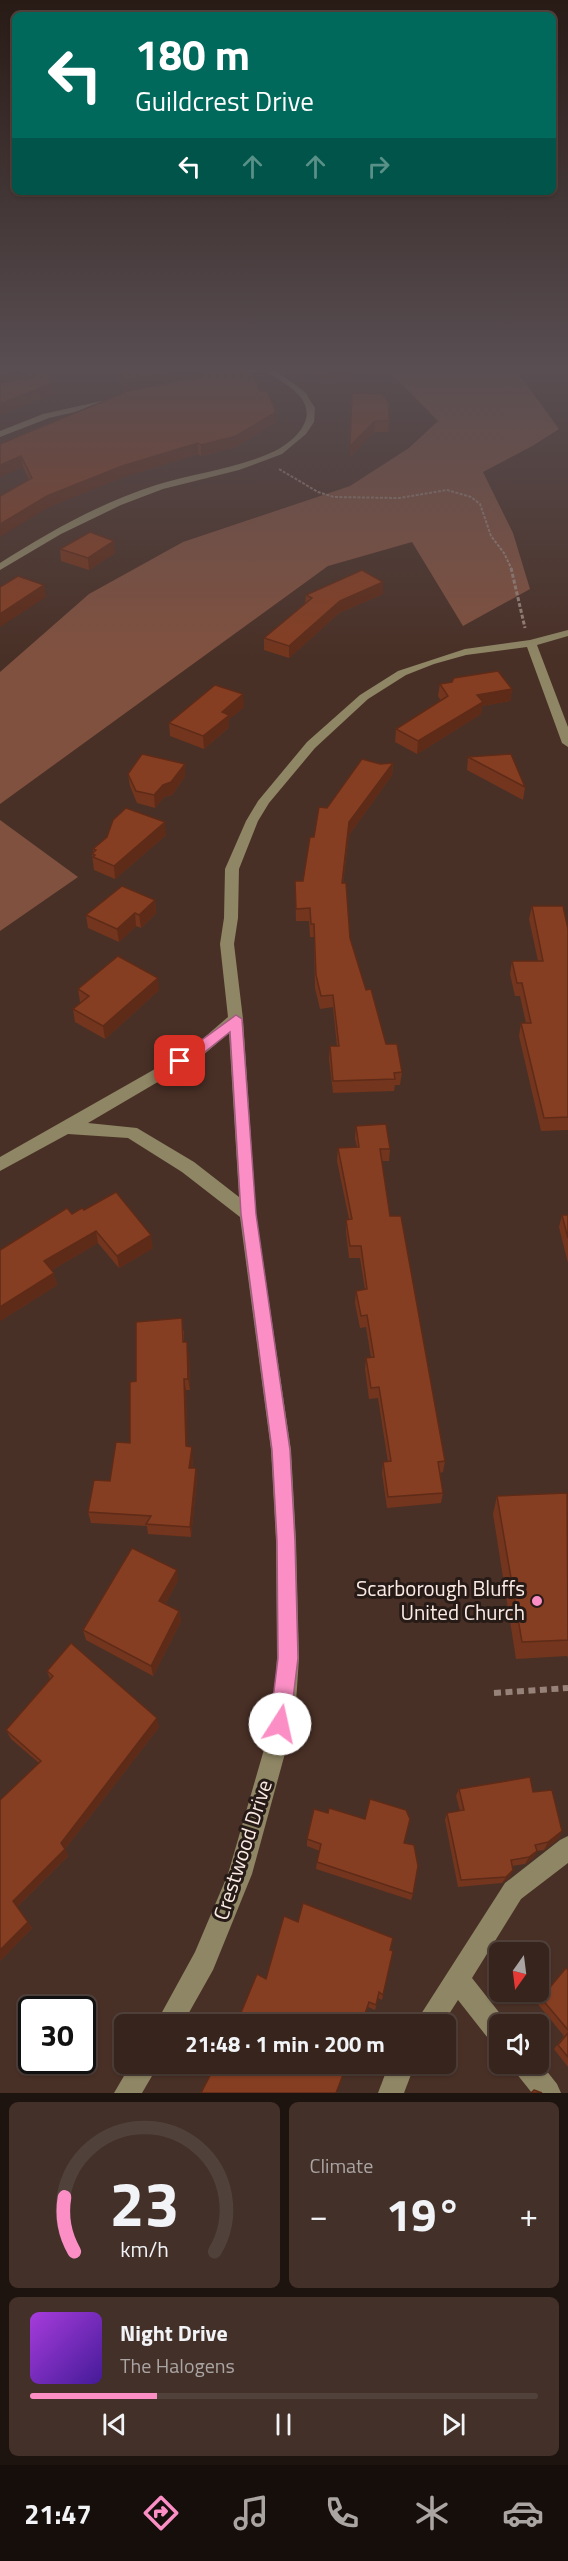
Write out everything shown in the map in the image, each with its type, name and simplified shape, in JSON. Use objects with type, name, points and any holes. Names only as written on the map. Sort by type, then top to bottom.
[{"type":"street","points":[[0,567],[48,537],[108,506],[161,487],[244,464]]},
{"type":"street","name":"Crestwood Drive","points":[[174,2014],[204,1961],[240,1874],[264,1792],[285,1702],[288,1658],[286,1541],[281,1450],[248,1214],[236,1019],[227,944],[231,918],[232,869],[252,821],[264,801],[324,734],[364,697],[402,673],[465,652],[531,643],[568,633]]},
{"type":"street","points":[[531,643],[568,744]]},
{"type":"street","points":[[0,1165],[68,1128],[196,1052],[236,1019]]},
{"type":"street","points":[[68,1128],[131,1132],[188,1167],[248,1214]]},
{"type":"street","points":[[434,2014],[513,1891],[568,1848]]},
{"type":"street","points":[[456,1979],[489,2019]]},
{"type":"street","points":[[127,2093],[139,2074]]},
{"type":"street","points":[[392,2093],[399,2074]]},
{"type":"street","points":[[533,2074],[548,2093]]},
{"type":"path","points":[[269,464],[318,492],[334,497],[399,498],[447,490],[471,497],[480,504],[492,536],[512,570],[520,614],[531,643]]},
{"type":"path","points":[[494,1693],[568,1688]]},
{"type":"shaded area","points":[[385,464],[499,464],[483,472],[513,533],[530,589],[463,626],[412,542],[328,566],[0,804],[0,672],[89,594],[183,542],[350,486]]},
{"type":"shaded area","points":[[0,820],[78,877],[0,931]]},
{"type":"building","points":[[25,464],[130,464],[47,496],[0,524],[0,496],[32,478]]},
{"type":"building","points":[[90,532],[114,541],[88,558],[60,549]]},
{"type":"building","points":[[362,570],[383,582],[340,601],[289,646],[264,638],[312,598],[306,595]]},
{"type":"building","points":[[18,576],[44,585],[0,614],[0,587]]},
{"type":"building","points":[[498,671],[512,689],[477,695],[483,702],[418,741],[396,729],[448,696],[440,684],[452,682],[454,678]]},
{"type":"building","points":[[215,685],[243,694],[222,712],[229,715],[227,717],[203,736],[169,723]]},
{"type":"building","points":[[142,754],[185,764],[171,782],[163,785],[154,795],[136,791],[128,774]]},
{"type":"building","points":[[511,754],[525,787],[468,757]]},
{"type":"building","points":[[362,759],[380,764],[393,763],[349,822],[342,883],[346,883],[350,938],[366,990],[371,989],[386,1044],[397,1044],[402,1072],[394,1073],[395,1079],[333,1081],[330,1046],[339,1046],[333,995],[321,996],[316,975],[314,924],[311,924],[310,908],[296,909],[295,881],[303,881],[310,837],[314,837],[319,807],[327,808]]},
{"type":"building","points":[[126,808],[165,822],[114,866],[93,857],[95,855],[92,854],[96,850],[93,849],[107,837],[113,820]]},
{"type":"building","points":[[122,886],[155,900],[139,915],[135,913],[117,929],[86,915]]},
{"type":"building","points":[[532,906],[563,906],[568,929],[568,1117],[544,1118],[521,1023],[531,1023],[522,983],[517,983],[512,961],[543,961]]},
{"type":"building","points":[[118,956],[158,978],[103,1026],[73,1009],[89,996],[78,989]]},
{"type":"building","points":[[386,1124],[390,1149],[380,1149],[390,1216],[401,1216],[445,1461],[438,1462],[443,1493],[388,1497],[383,1462],[391,1461],[379,1387],[371,1388],[366,1358],[374,1357],[367,1315],[361,1316],[356,1291],[367,1289],[361,1246],[350,1246],[346,1220],[352,1219],[338,1148],[359,1147],[356,1126]]},
{"type":"building","points":[[116,1192],[151,1235],[117,1256],[96,1231],[44,1261],[54,1273],[0,1307],[0,1250],[67,1208],[72,1214]]},
{"type":"building","points":[[562,1215],[568,1215],[568,1238]]},
{"type":"building","points":[[182,1318],[183,1342],[187,1342],[188,1379],[184,1379],[186,1446],[192,1447],[189,1468],[196,1468],[190,1527],[146,1524],[151,1516],[88,1512],[94,1480],[110,1481],[116,1442],[130,1443],[130,1382],[136,1381],[136,1322]]},
{"type":"building","name":"Scarborough Bluffs United Church","points":[[567,1493],[568,1640],[522,1642],[497,1496]]},
{"type":"building","points":[[132,1548],[177,1570],[159,1601],[179,1611],[151,1666],[83,1630]]},
{"type":"building","points":[[71,1643],[157,1718],[61,1843],[65,1849],[13,1901],[28,1922],[0,1950],[0,1800],[41,1761],[6,1730],[53,1676],[47,1671]]},
{"type":"building","points":[[530,1777],[533,1792],[552,1790],[562,1831],[548,1842],[535,1845],[537,1851],[529,1857],[511,1860],[513,1870],[506,1877],[461,1880],[447,1813],[464,1810],[459,1789]]},
{"type":"building","points":[[370,1799],[406,1810],[410,1819],[404,1843],[414,1845],[418,1866],[413,1894],[317,1862],[321,1844],[307,1839],[314,1809],[328,1813],[329,1808],[365,1819]]},
{"type":"building","points":[[303,1903],[393,1938],[390,1950],[393,1951],[383,1995],[379,1992],[376,2005],[369,2002],[365,2014],[240,2014],[257,1974],[266,1979],[284,1916],[298,1922]]},
{"type":"building","points":[[566,1968],[568,1970],[568,2030],[544,2002],[549,2002],[549,1988]]},
{"type":"building","points":[[568,2033],[568,2057],[558,2045]]},
{"type":"building","points":[[211,2074],[343,2074],[336,2093],[201,2093]]},
{"type":"place","name":"Scarborough Bluffs United Church","points":[[537,1601]]},
{"type":"route","points":[[180,1061],[196,1052],[236,1019],[248,1214],[281,1450],[286,1541],[288,1658],[285,1702],[280,1724]]}]
